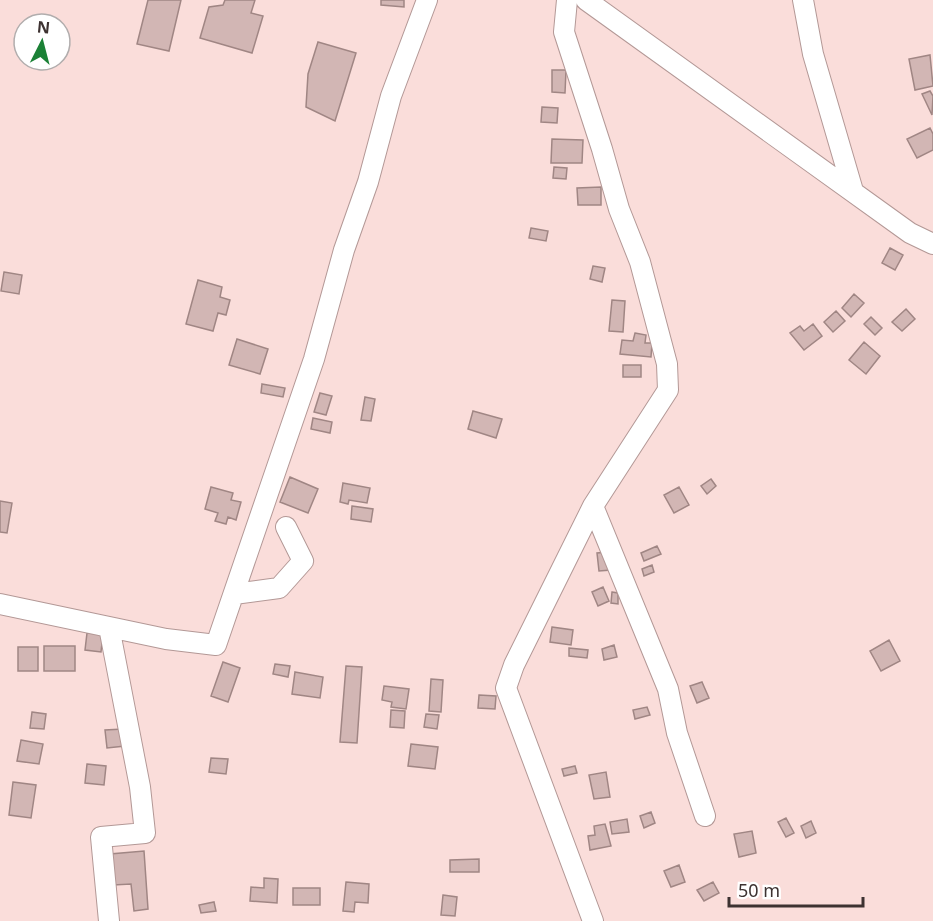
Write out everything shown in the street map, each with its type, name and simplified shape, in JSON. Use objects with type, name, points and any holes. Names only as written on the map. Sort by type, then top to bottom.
[{"type":"street","points":[[0,604],[166,639],[216,645],[314,359],[345,250],[368,182],[391,96],[427,0]]},
{"type":"street","points":[[567,0],[564,32],[619,210],[640,262],[667,364],[668,390],[592,506],[514,665],[506,688],[593,921]]},
{"type":"street","points":[[586,0],[910,233],[933,244]]},
{"type":"street","points":[[803,0],[813,54],[853,191]]},
{"type":"street","points":[[592,506],[668,689],[677,733],[705,816]]},
{"type":"street","points":[[234,594],[279,588],[303,561],[286,527]]},
{"type":"street","points":[[109,627],[140,787],[145,832],[101,837],[109,921]]},
{"type":"building","points":[[148,0],[181,0],[169,51],[137,44]]},
{"type":"building","points":[[225,0],[255,0],[251,13],[263,16],[252,53],[200,38],[209,7],[223,5]]},
{"type":"building","points":[[381,0],[404,0],[404,7],[381,5]]},
{"type":"building","points":[[318,42],[356,53],[335,121],[306,107],[308,74]]},
{"type":"building","points":[[930,55],[933,86],[915,90],[909,59]]},
{"type":"building","points":[[552,70],[566,70],[565,93],[552,92]]},
{"type":"building","points":[[930,91],[933,96],[932,115],[922,94]]},
{"type":"building","points":[[542,107],[558,108],[557,123],[541,122]]},
{"type":"building","points":[[930,128],[933,134],[933,150],[917,158],[907,139]]},
{"type":"building","points":[[552,139],[583,140],[582,163],[551,163]]},
{"type":"building","points":[[554,167],[567,168],[566,179],[553,178]]},
{"type":"building","points":[[601,187],[601,205],[578,205],[577,188]]},
{"type":"building","points":[[531,228],[548,231],[546,241],[529,238]]},
{"type":"building","points":[[890,248],[903,255],[895,270],[882,263]]},
{"type":"building","points":[[593,266],[605,268],[602,282],[590,279]]},
{"type":"building","points":[[4,272],[22,275],[19,294],[1,291]]},
{"type":"building","points":[[198,280],[222,287],[220,297],[230,300],[226,315],[218,313],[213,331],[186,324]]},
{"type":"building","points":[[854,294],[864,303],[851,317],[842,308]]},
{"type":"building","points":[[612,300],[625,301],[623,332],[609,331]]},
{"type":"building","points":[[906,309],[915,319],[902,331],[892,322]]},
{"type":"building","points":[[836,311],[845,321],[833,332],[824,322]]},
{"type":"building","points":[[871,317],[882,328],[875,335],[864,324]]},
{"type":"building","points":[[813,324],[822,336],[804,350],[790,333],[800,326],[804,331]]},
{"type":"building","points":[[635,333],[646,335],[645,343],[652,343],[651,357],[620,354],[622,340],[633,341]]},
{"type":"building","points":[[237,339],[268,349],[260,374],[229,365]]},
{"type":"building","points":[[864,342],[880,356],[866,374],[849,360]]},
{"type":"building","points":[[623,365],[641,365],[641,377],[623,377]]},
{"type":"building","points":[[262,384],[285,388],[283,397],[261,393]]},
{"type":"building","points":[[320,393],[332,396],[326,415],[314,412]]},
{"type":"building","points":[[365,397],[375,399],[371,421],[361,420]]},
{"type":"building","points":[[473,411],[502,419],[496,438],[468,429]]},
{"type":"building","points":[[313,418],[332,422],[330,433],[311,429]]},
{"type":"building","points":[[290,477],[318,489],[308,513],[280,502]]},
{"type":"building","points":[[711,479],[716,486],[707,494],[701,486]]},
{"type":"building","points":[[343,483],[370,488],[367,503],[349,500],[348,504],[340,502]]},
{"type":"building","points":[[211,487],[233,493],[231,500],[241,502],[236,520],[228,517],[226,524],[215,521],[218,513],[205,509]]},
{"type":"building","points":[[679,487],[689,505],[674,513],[664,495]]},
{"type":"building","points":[[0,501],[12,503],[7,533],[0,532]]},
{"type":"building","points":[[352,506],[373,509],[371,522],[351,519]]},
{"type":"building","points":[[657,546],[661,554],[644,561],[641,553]]},
{"type":"building","points":[[608,552],[611,570],[599,571],[597,553]]},
{"type":"building","points":[[652,565],[654,572],[644,576],[642,569]]},
{"type":"building","points":[[603,587],[609,601],[598,606],[592,592]]},
{"type":"building","points":[[612,592],[618,593],[618,604],[611,603]]},
{"type":"building","points":[[552,627],[573,630],[571,645],[550,642]]},
{"type":"building","points":[[87,633],[103,634],[101,652],[85,650]]},
{"type":"building","points":[[889,640],[900,661],[881,671],[870,651]]},
{"type":"building","points":[[614,645],[617,657],[604,660],[602,649]]},
{"type":"building","points":[[44,646],[75,646],[75,671],[44,671]]},
{"type":"building","points":[[18,647],[38,647],[38,671],[18,671]]},
{"type":"building","points":[[569,648],[588,650],[587,658],[569,656]]},
{"type":"building","points":[[223,662],[240,668],[228,702],[211,696]]},
{"type":"building","points":[[275,664],[290,666],[288,677],[273,674]]},
{"type":"building","points":[[346,666],[362,667],[357,743],[340,742]]},
{"type":"building","points":[[295,672],[323,677],[320,698],[292,694]]},
{"type":"building","points":[[431,679],[443,680],[441,712],[429,711]]},
{"type":"building","points":[[702,682],[709,698],[697,703],[690,686]]},
{"type":"building","points":[[384,686],[409,689],[406,709],[391,707],[392,702],[382,700]]},
{"type":"building","points":[[479,695],[496,696],[495,709],[478,708]]},
{"type":"building","points":[[647,707],[650,715],[635,719],[633,710]]},
{"type":"building","points":[[391,710],[405,711],[404,728],[390,727]]},
{"type":"building","points":[[32,712],[46,714],[44,729],[30,728]]},
{"type":"building","points":[[426,714],[439,715],[437,729],[424,727]]},
{"type":"building","points":[[123,729],[125,746],[107,748],[105,730]]},
{"type":"building","points":[[21,740],[43,744],[39,764],[17,761]]},
{"type":"building","points":[[411,744],[438,747],[435,769],[408,766]]},
{"type":"building","points":[[211,758],[228,759],[226,774],[209,772]]},
{"type":"building","points":[[87,764],[106,766],[104,785],[85,783]]},
{"type":"building","points":[[575,766],[577,773],[564,776],[562,769]]},
{"type":"building","points":[[606,772],[610,797],[594,799],[589,775]]},
{"type":"building","points":[[13,782],[36,785],[31,818],[9,815]]},
{"type":"building","points":[[651,812],[655,823],[644,828],[640,816]]},
{"type":"building","points":[[786,818],[794,833],[786,837],[778,822]]},
{"type":"building","points":[[627,819],[629,832],[612,834],[610,822]]},
{"type":"building","points":[[811,821],[816,833],[806,838],[801,826]]},
{"type":"building","points":[[605,824],[611,846],[590,850],[588,836],[595,835],[594,826]]},
{"type":"building","points":[[752,831],[756,853],[739,857],[734,834]]},
{"type":"building","points":[[144,851],[148,909],[134,911],[131,884],[113,885],[110,854]]},
{"type":"building","points":[[479,859],[479,872],[450,872],[450,860]]},
{"type":"building","points":[[679,865],[685,882],[671,887],[664,871]]},
{"type":"building","points":[[264,878],[278,879],[277,903],[250,901],[251,887],[264,888]]},
{"type":"building","points":[[346,882],[369,884],[368,903],[355,902],[354,912],[343,911]]},
{"type":"building","points":[[713,882],[719,893],[704,901],[697,890]]},
{"type":"building","points":[[293,888],[320,888],[320,905],[293,905]]},
{"type":"building","points":[[443,895],[457,897],[455,916],[441,915]]},
{"type":"building","points":[[214,902],[216,911],[201,913],[199,905]]}]
